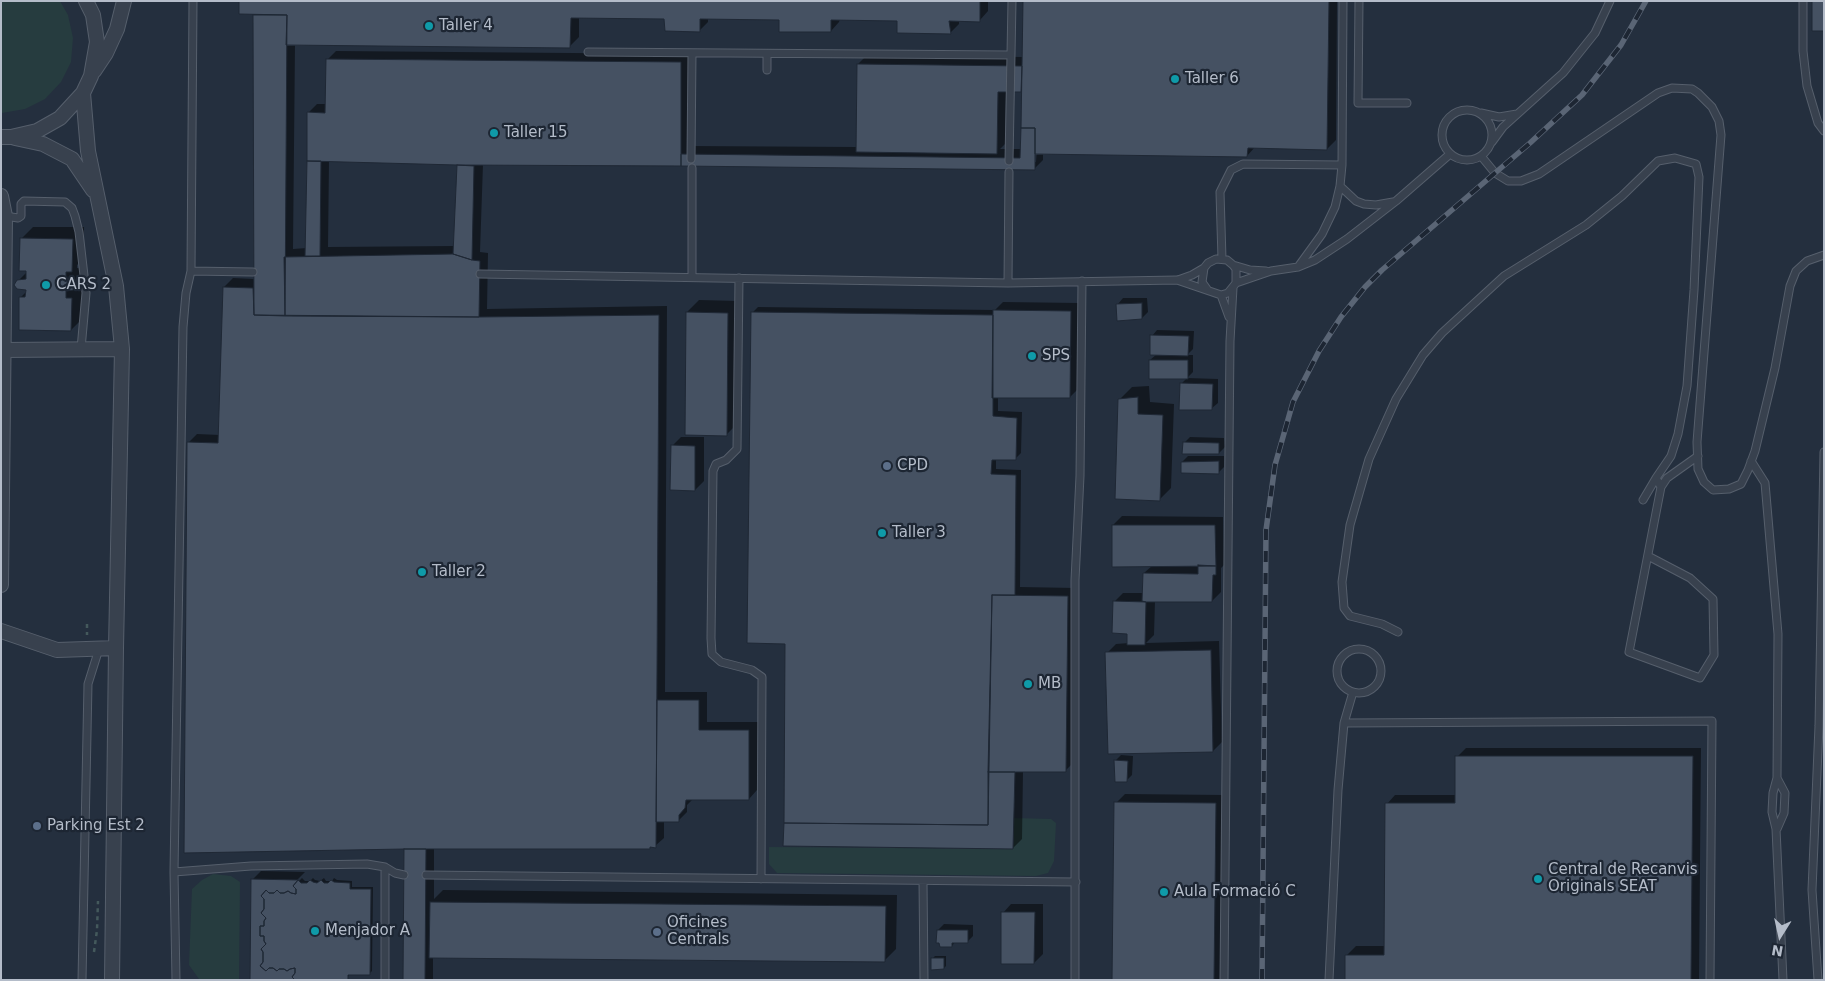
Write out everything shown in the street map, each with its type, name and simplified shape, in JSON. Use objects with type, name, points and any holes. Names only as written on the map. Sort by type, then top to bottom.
[{"type":"street","points":[[86,1],[92,15],[97,42],[91,76]]},
{"type":"street","points":[[6,137],[37,131],[60,118],[83,93],[91,76],[106,53],[117,29],[124,1]]},
{"type":"street","points":[[83,93],[88,151],[116,286],[122,349],[112,980]]},
{"type":"street","points":[[6,137],[43,144],[72,160],[96,195]]},
{"type":"street","points":[[1,196],[4,216],[1,585]]},
{"type":"street","points":[[2,350],[122,349]]},
{"type":"street","points":[[1,631],[57,650],[116,648]]},
{"type":"lane","points":[[176,980],[174,872],[183,327],[186,293],[191,271],[193,1]]},
{"type":"lane","points":[[1009,161],[1012,1]]},
{"type":"lane","points":[[1298,267],[1322,234],[1335,207],[1340,186],[1342,166],[1343,1]]},
{"type":"lane","points":[[1359,1],[1358,103],[1407,103]]},
{"type":"lane","points":[[1518,114],[1499,117],[1473,110],[1464,109],[1456,112],[1449,116],[1444,123],[1442,140],[1445,148],[1450,154],[1465,160],[1474,160],[1488,150],[1503,127],[1518,114],[1563,73],[1595,33],[1610,1]]},
{"type":"lane","points":[[1802,1],[1803,51],[1807,86],[1818,123],[1824,131]]},
{"type":"lane","points":[[588,52],[1011,55]]},
{"type":"lane","points":[[691,158],[692,53]]},
{"type":"lane","points":[[767,54],[767,70]]},
{"type":"lane","points":[[1481,156],[1495,173],[1508,180],[1521,181],[1539,174],[1658,93],[1672,88],[1692,89],[1712,106],[1720,121],[1721,135],[1697,442],[1698,469],[1704,482],[1713,490],[1729,489],[1741,484],[1751,461],[1775,368],[1790,286],[1796,271],[1807,261],[1824,255]]},
{"type":"lane","points":[[1481,113],[1488,121],[1492,131],[1492,142]]},
{"type":"lane","points":[[480,274],[1008,283],[1177,280],[1192,276],[1216,259],[1222,259],[1250,270],[1271,271],[1298,267],[1315,260],[1396,201],[1450,154]]},
{"type":"lane","points":[[1398,632],[1382,624],[1350,616],[1344,608],[1342,582],[1350,525],[1369,459],[1396,399],[1422,355],[1442,333],[1504,276],[1586,225],[1622,196],[1658,161],[1675,158],[1696,164],[1699,177],[1687,386],[1678,434],[1671,456],[1643,500]]},
{"type":"lane","points":[[1222,259],[1220,192],[1231,170],[1243,164],[1342,166]]},
{"type":"lane","points":[[692,168],[692,277]]},
{"type":"lane","points":[[1008,283],[1009,172]]},
{"type":"lane","points":[[1340,186],[1356,201],[1364,204],[1385,204],[1396,201]]},
{"type":"lane","points":[[4,216],[18,218],[21,216],[21,204],[24,201],[65,202],[72,208],[79,232],[86,293],[80,349]]},
{"type":"lane","points":[[1224,980],[1230,320],[1237,276],[1234,265]]},
{"type":"lane","points":[[1204,268],[1202,282],[1212,293],[1220,295],[1228,293],[1235,286],[1271,271]]},
{"type":"lane","points":[[191,271],[253,272]]},
{"type":"lane","points":[[739,278],[737,450],[726,460],[716,464],[713,471],[712,654],[721,662],[752,670],[762,677],[761,879]]},
{"type":"lane","points":[[1177,280],[1207,289]]},
{"type":"lane","points":[[1075,980],[1075,580],[1080,476],[1082,281]]},
{"type":"lane","points":[[1220,295],[1230,320]]},
{"type":"lane","points":[[1818,980],[1812,890],[1818,726],[1824,452]]},
{"type":"lane","points":[[1648,556],[1690,578],[1713,599],[1714,655],[1700,678],[1628,652],[1661,487],[1667,478],[1698,456]]},
{"type":"lane","points":[[1751,461],[1765,483],[1778,634],[1777,778],[1773,793],[1772,812],[1776,829],[1783,980]]},
{"type":"lane","points":[[1656,478],[1661,487]]},
{"type":"lane","points":[[82,980],[88,684],[99,649]]},
{"type":"lane","points":[[1362,649],[1370,651],[1377,657],[1380,664],[1382,672],[1380,679],[1376,686],[1369,691],[1353,692],[1344,687],[1339,681],[1337,670],[1339,662],[1346,653],[1352,650],[1362,649]]},
{"type":"lane","points":[[1329,980],[1338,790],[1344,723],[1353,692]]},
{"type":"lane","points":[[1344,723],[1712,721],[1710,980]]},
{"type":"lane","points":[[1776,829],[1784,813],[1785,793],[1777,778]]},
{"type":"lane","points":[[174,872],[252,866],[367,864],[385,867],[395,873],[404,875]]},
{"type":"lane","points":[[385,867],[385,980]]},
{"type":"lane","points":[[426,875],[1076,882]]},
{"type":"lane","points":[[923,880],[924,980]]},
{"type":"green space","points":[[1,1],[60,1],[68,15],[73,38],[71,62],[61,82],[45,99],[25,109],[2,113]]},
{"type":"green space","points":[[1014,818],[1051,819],[1056,823],[1054,861],[1048,873],[1036,876],[777,873],[769,864],[769,847],[1013,849]]},
{"type":"green space","points":[[213,874],[231,876],[240,882],[239,979],[237,980],[199,979],[189,965],[192,889],[202,880]]},
{"type":"building","name":"Taller 4","points":[[239,1],[980,1],[980,22],[949,21],[951,34],[897,33],[897,21],[831,20],[831,32],[779,32],[779,20],[700,19],[700,32],[665,31],[664,19],[571,18],[570,48],[286,45],[287,15],[239,14]]},
{"type":"building","name":"Taller 6","points":[[1023,1],[1329,1],[1327,150],[1248,148],[1247,157],[1035,154],[1035,128],[1021,128]]},
{"type":"building","points":[[1812,1],[1824,1],[1824,31],[1812,31]]},
{"type":"building","points":[[253,15],[287,15],[285,316],[254,315]]},
{"type":"building","name":"Taller 15","points":[[326,59],[681,62],[681,166],[457,165],[307,161],[307,112],[325,113]]},
{"type":"building","points":[[857,64],[1022,66],[1021,92],[998,92],[997,154],[856,152]]},
{"type":"building","points":[[1021,128],[1035,128],[1035,170],[681,166],[681,154],[1020,158]]},
{"type":"building","points":[[307,161],[321,161],[320,256],[305,256]]},
{"type":"building","points":[[457,165],[474,166],[472,260],[453,254]]},
{"type":"building","name":"CARS 2","points":[[20,238],[73,239],[72,272],[66,272],[66,280],[75,281],[77,286],[73,290],[66,291],[66,298],[72,298],[71,331],[19,330],[19,297],[25,297],[26,290],[17,289],[14,285],[17,280],[26,279],[26,271],[19,271]]},
{"type":"building","points":[[453,254],[480,261],[479,317],[285,316],[284,257]]},
{"type":"building","name":"Taller 2","points":[[223,287],[253,288],[254,315],[479,317],[659,315],[656,848],[404,849],[184,853],[187,442],[218,443]]},
{"type":"building","points":[[1142,303],[1142,319],[1117,321],[1116,304]]},
{"type":"building","name":"SPS","points":[[993,310],[1071,311],[1070,398],[992,398]]},
{"type":"building","points":[[686,312],[728,313],[727,436],[685,435]]},
{"type":"building","name":"Taller 3","points":[[751,312],[993,315],[993,416],[1017,418],[1016,460],[992,460],[991,474],[1016,475],[1015,595],[992,595],[988,825],[784,823],[785,644],[747,643]]},
{"type":"building","points":[[1150,335],[1189,336],[1188,356],[1150,355]]},
{"type":"building","points":[[1149,360],[1188,360],[1188,379],[1149,379]]},
{"type":"building","points":[[1180,383],[1213,384],[1212,410],[1179,410]]},
{"type":"building","points":[[1138,397],[1138,414],[1163,415],[1160,501],[1115,499],[1118,399]]},
{"type":"building","points":[[1183,442],[1219,443],[1219,454],[1182,454]]},
{"type":"building","points":[[671,445],[695,446],[695,491],[670,490]]},
{"type":"building","points":[[1219,461],[1219,474],[1181,473],[1181,462]]},
{"type":"building","points":[[1112,525],[1215,525],[1216,566],[1112,567]]},
{"type":"building","points":[[1198,565],[1216,566],[1216,575],[1213,575],[1212,602],[1142,601],[1143,573],[1198,574]]},
{"type":"building","name":"MB","points":[[992,595],[1068,596],[1066,772],[988,772]]},
{"type":"building","points":[[1113,601],[1146,602],[1145,645],[1127,645],[1127,634],[1112,633]]},
{"type":"building","points":[[1211,650],[1213,752],[1108,754],[1105,652]]},
{"type":"building","points":[[657,700],[699,700],[699,730],[749,730],[749,800],[686,800],[685,808],[679,815],[679,822],[656,822]]},
{"type":"building","name":"Central de Recanvis Originals SEAT","points":[[1455,756],[1693,756],[1691,980],[1345,980],[1345,955],[1384,955],[1385,803],[1455,803]]},
{"type":"building","points":[[1114,760],[1128,761],[1127,782],[1115,782]]},
{"type":"building","points":[[988,772],[1015,772],[1013,849],[783,846],[784,823],[988,825]]},
{"type":"building","name":"Aula Formació C","points":[[1114,802],[1216,803],[1214,980],[1112,980]]},
{"type":"building","points":[[404,849],[426,849],[425,980],[403,980]]},
{"type":"building","points":[[251,879],[298,880],[293,886],[296,889],[296,894],[288,891],[280,893],[277,890],[274,893],[269,893],[266,890],[261,896],[264,899],[264,909],[261,913],[266,918],[264,926],[260,926],[260,936],[264,936],[266,944],[261,949],[263,952],[263,962],[260,966],[266,971],[269,968],[277,971],[284,969],[287,971],[295,968],[295,973],[292,977],[295,980],[250,980]]},
{"type":"building","name":"Menjador A","points":[[298,880],[301,883],[307,883],[310,880],[317,883],[321,880],[324,883],[328,883],[331,880],[334,882],[350,883],[350,889],[371,889],[370,975],[348,975],[348,980],[295,980],[292,977],[295,973],[295,968],[287,971],[279,969],[277,971],[269,968],[266,971],[260,966],[263,962],[263,952],[261,949],[266,944],[264,936],[260,936],[260,926],[264,926],[266,918],[261,913],[264,909],[264,899],[261,896],[266,890],[269,893],[274,893],[277,890],[280,893],[288,891],[296,894],[296,889],[293,886]]},
{"type":"building","name":"Oficines Centrals","points":[[430,902],[886,906],[885,962],[429,958]]},
{"type":"building","points":[[1001,912],[1035,912],[1034,964],[1001,964]]},
{"type":"building","points":[[937,930],[968,930],[968,943],[952,943],[952,947],[940,947],[939,943],[936,943]]},
{"type":"building","points":[[931,958],[944,958],[944,969],[931,970]]},
{"type":"railway","points":[[1262,980],[1266,530],[1275,465],[1293,402],[1319,351],[1341,317],[1365,287],[1582,95],[1621,45],[1646,1]]},
{"type":"place","name":"Taller 4","points":[[429,26]]},
{"type":"place","name":"Taller 6","points":[[1175,79]]},
{"type":"place","name":"Taller 15","points":[[494,133]]},
{"type":"place","name":"CARS 2","points":[[46,285]]},
{"type":"place","name":"SPS","points":[[1032,356]]},
{"type":"place","name":"CPD","points":[[887,466]]},
{"type":"place","name":"Taller 3","points":[[882,533]]},
{"type":"place","name":"Taller 2","points":[[422,572]]},
{"type":"place","name":"MB","points":[[1028,684]]},
{"type":"place","name":"Parking Est 2","points":[[37,826]]},
{"type":"place","name":"Central de Recanvis Originals SEAT","points":[[1538,879]]},
{"type":"place","name":"Aula Formació C","points":[[1164,892]]},
{"type":"place","name":"Menjador A","points":[[315,931]]},
{"type":"place","name":"Oficines Centrals","points":[[657,932]]}]
